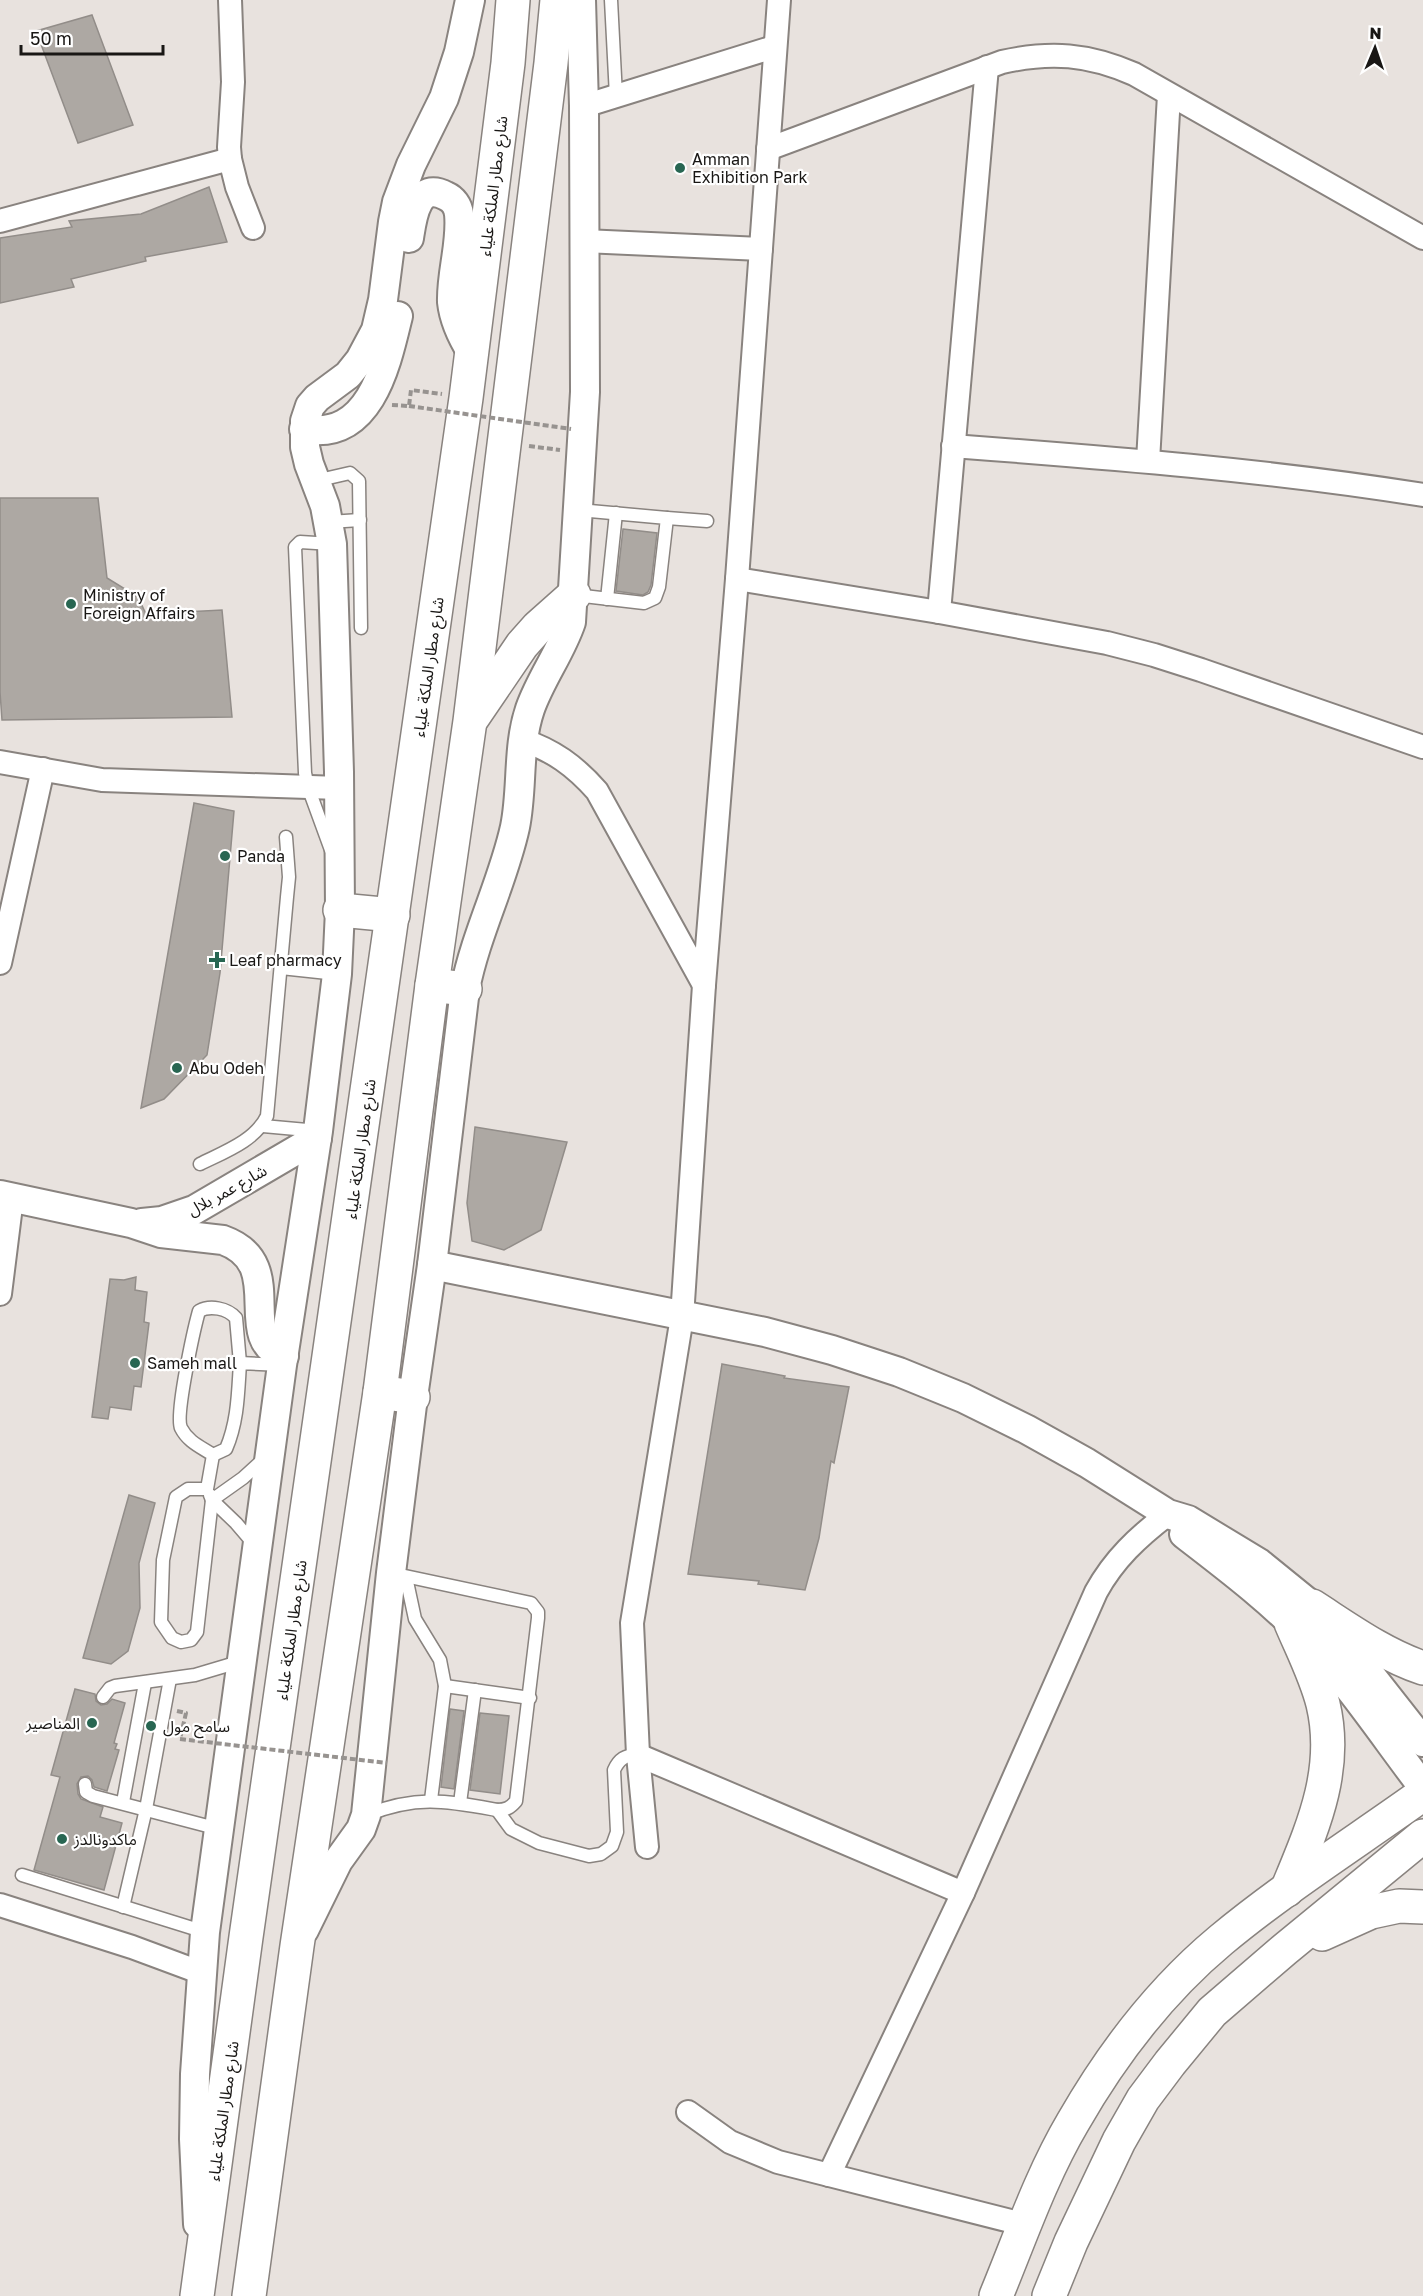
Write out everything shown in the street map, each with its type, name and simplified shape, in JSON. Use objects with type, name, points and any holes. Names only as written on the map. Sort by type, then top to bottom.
[{"type":"main road","name":"شارع مطار الملكة علياء","points":[[199,2282],[472,353],[508,63],[513,0]]},
{"type":"main road","points":[[249,2296],[297,1946],[380,1392],[432,985],[470,721],[557,0]]},
{"type":"main road","points":[[470,721],[522,645],[538,627],[574,595]]},
{"type":"main road","points":[[340,910],[393,915]]},
{"type":"main road","points":[[432,985],[465,989]]},
{"type":"main road","points":[[380,1392],[412,1397]]},
{"type":"main road","points":[[1301,1614],[1374,1646],[1401,1661],[1423,1668]]},
{"type":"main road","points":[[1287,1890],[1321,1803],[1328,1754],[1323,1704],[1301,1614]]},
{"type":"main road","points":[[996,2296],[1048,2171],[1072,2123],[1125,2041],[1155,2006],[1221,1941],[1287,1890],[1423,1794]]},
{"type":"main road","points":[[1049,2296],[1071,2242],[1119,2141],[1143,2099],[1212,2012],[1423,1836]]},
{"type":"main road","points":[[1284,1950],[1371,1912],[1399,1906],[1423,1908]]},
{"type":"street","points":[[230,0],[233,82],[230,159],[237,187],[253,228]]},
{"type":"street","points":[[199,2282],[194,2139],[195,2074],[205,1932],[270,1452],[318,1135],[337,974],[340,910],[339,780],[330,533],[309,464],[304,429],[310,406],[348,375],[360,360],[376,330],[384,300],[397,202],[444,98],[459,52],[470,0]]},
{"type":"street","points":[[297,1946],[338,1861],[361,1829],[366,1815],[398,1575],[412,1397],[432,1265],[465,989],[473,953],[514,828],[522,740],[536,695],[572,622],[585,423],[584,106],[581,0]]},
{"type":"street","points":[[647,1847],[631,1645],[633,1604],[682,1317],[704,985],[737,579],[779,0]]},
{"type":"street","points":[[584,106],[774,47]]},
{"type":"street","points":[[768,149],[987,67],[1027,57],[1049,55],[1076,57],[1106,62],[1134,75],[1423,238]]},
{"type":"street","points":[[939,612],[987,67]]},
{"type":"street","points":[[1148,461],[1169,95]]},
{"type":"street","points":[[0,221],[230,159]]},
{"type":"street","points":[[304,429],[326,431],[347,424],[361,412],[371,396],[391,343],[400,309],[412,213],[419,200],[432,194],[446,196],[456,205],[459,212],[452,301],[458,328],[472,353]]},
{"type":"street","points":[[584,241],[761,249]]},
{"type":"street","points":[[953,446],[1148,461],[1359,484],[1423,495]]},
{"type":"street","points":[[737,579],[939,612],[1107,643],[1154,655],[1423,747]]},
{"type":"street","points":[[522,740],[544,747],[564,759],[582,773],[597,791],[704,985]]},
{"type":"street","points":[[0,762],[102,780],[339,780]]},
{"type":"street","points":[[0,963],[43,770]]},
{"type":"street","name":"شارع عمر بلال","points":[[131,1223],[162,1221],[194,1210],[318,1135]]},
{"type":"street","points":[[0,1294],[6,1197]]},
{"type":"street","name":"شارع عمر بلال","points":[[6,1197],[131,1223],[161,1233],[223,1240],[240,1248],[253,1263],[257,1272],[263,1341],[283,1361]]},
{"type":"street","points":[[432,1265],[776,1335],[832,1350],[910,1376],[963,1398],[1026,1429],[1087,1463],[1168,1514],[1188,1520],[1259,1563],[1301,1614],[1336,1672],[1423,1787]]},
{"type":"street","points":[[829,2175],[963,1893],[1101,1582],[1119,1556],[1168,1514]]},
{"type":"street","points":[[1301,1614],[1357,1657],[1423,1742]]},
{"type":"street","points":[[638,1755],[963,1893]]},
{"type":"street","points":[[0,1905],[132,1947],[202,1973]]},
{"type":"street","points":[[688,2112],[708,2128],[754,2153],[803,2170],[1026,2225]]},
{"type":"lane","points":[[611,0],[616,96]]},
{"type":"lane","points":[[315,481],[350,473],[359,481],[361,628]]},
{"type":"lane","points":[[579,510],[707,521]]},
{"type":"lane","points":[[607,599],[616,513]]},
{"type":"lane","points":[[574,595],[644,603],[655,598],[659,587],[667,518]]},
{"type":"lane","points":[[340,873],[307,780],[295,547],[300,542],[330,533],[360,520]]},
{"type":"lane","points":[[200,1164],[251,1137],[262,1126],[269,1106],[289,877],[286,837]]},
{"type":"lane","points":[[281,969],[337,974]]},
{"type":"lane","points":[[262,1126],[318,1135]]},
{"type":"lane","points":[[208,1308],[227,1310],[236,1318],[240,1363],[237,1411],[231,1438],[226,1449],[213,1455],[189,1440],[180,1425],[189,1352],[199,1311],[208,1308]]},
{"type":"lane","points":[[240,1363],[283,1361]]},
{"type":"lane","points":[[209,1494],[243,1478],[270,1452]]},
{"type":"lane","points":[[213,1455],[209,1494],[197,1632],[191,1640],[182,1642],[172,1638],[162,1622],[163,1560],[176,1497],[188,1489],[209,1494],[258,1549]]},
{"type":"lane","points":[[398,1575],[415,1619],[440,1660],[445,1686],[431,1800]]},
{"type":"lane","points":[[366,1815],[390,1806],[431,1800],[497,1810],[511,1807],[516,1801],[530,1698],[538,1612],[536,1606],[531,1603],[398,1575]]},
{"type":"lane","points":[[103,1697],[110,1688],[115,1686],[170,1679],[243,1660]]},
{"type":"lane","points":[[123,1907],[146,1809],[170,1679]]},
{"type":"lane","points":[[123,1802],[145,1683]]},
{"type":"lane","points":[[445,1686],[530,1698]]},
{"type":"lane","points":[[460,1803],[475,1690]]},
{"type":"lane","points":[[497,1810],[511,1829],[539,1843],[589,1856],[601,1854],[612,1846],[617,1832],[614,1770],[622,1758],[638,1755]]},
{"type":"lane","points":[[85,1784],[89,1794],[220,1829]]},
{"type":"lane","points":[[22,1875],[205,1932]]},
{"type":"path","points":[[426,392],[411,390],[409,406],[571,429]]},
{"type":"path","points":[[180,1739],[387,1764]]},
{"type":"building","points":[[92,15],[133,125],[78,143],[36,31]]},
{"type":"building","points":[[209,187],[227,242],[145,257],[146,261],[71,279],[74,287],[0,303],[0,238],[72,227],[69,221],[141,214]]},
{"type":"building","name":"Ministry of Foreign Affairs","points":[[0,498],[98,498],[107,578],[138,597],[146,614],[222,610],[232,717],[2,720]]},
{"type":"building","points":[[623,529],[657,533],[651,585],[648,592],[643,595],[616,591]]},
{"type":"building","points":[[194,803],[234,811],[220,973],[207,1055],[164,1099],[141,1108]]},
{"type":"building","points":[[475,1127],[567,1142],[541,1230],[504,1250],[472,1241],[467,1203]]},
{"type":"building","points":[[136,1277],[135,1290],[147,1292],[144,1322],[149,1323],[141,1387],[134,1386],[131,1410],[110,1407],[108,1419],[92,1417],[110,1279],[124,1280]]},
{"type":"building","points":[[722,1364],[785,1376],[784,1378],[849,1387],[834,1463],[831,1461],[819,1538],[805,1590],[758,1584],[759,1581],[688,1574]]},
{"type":"building","points":[[129,1495],[155,1503],[139,1563],[140,1608],[128,1651],[111,1664],[83,1658]]},
{"type":"building","points":[[75,1689],[95,1694],[96,1701],[101,1705],[107,1704],[112,1699],[125,1703],[114,1743],[117,1744],[115,1749],[119,1750],[107,1791],[94,1787],[88,1776],[81,1777],[77,1784],[81,1799],[103,1807],[100,1817],[122,1823],[104,1890],[34,1870],[60,1777],[51,1775]]},
{"type":"building","points":[[450,1709],[464,1711],[454,1789],[441,1787]]},
{"type":"building","points":[[480,1713],[509,1716],[500,1794],[470,1790]]},
{"type":"place","name":"Amman Exhibition Park","points":[[680,168]]},
{"type":"place","name":"Ministry of Foreign Affairs","points":[[71,604]]},
{"type":"place","name":"Panda","points":[[225,856]]},
{"type":"place","name":"Leaf pharmacy","points":[[217,960]]},
{"type":"place","name":"Abu Odeh","points":[[177,1068]]},
{"type":"place","name":"Sameh mall","points":[[135,1363]]},
{"type":"place","name":"المناصير","points":[[92,1723]]},
{"type":"place","name":"سامح مول","points":[[151,1726]]},
{"type":"place","name":"ماكدونالدز","points":[[62,1839]]}]
